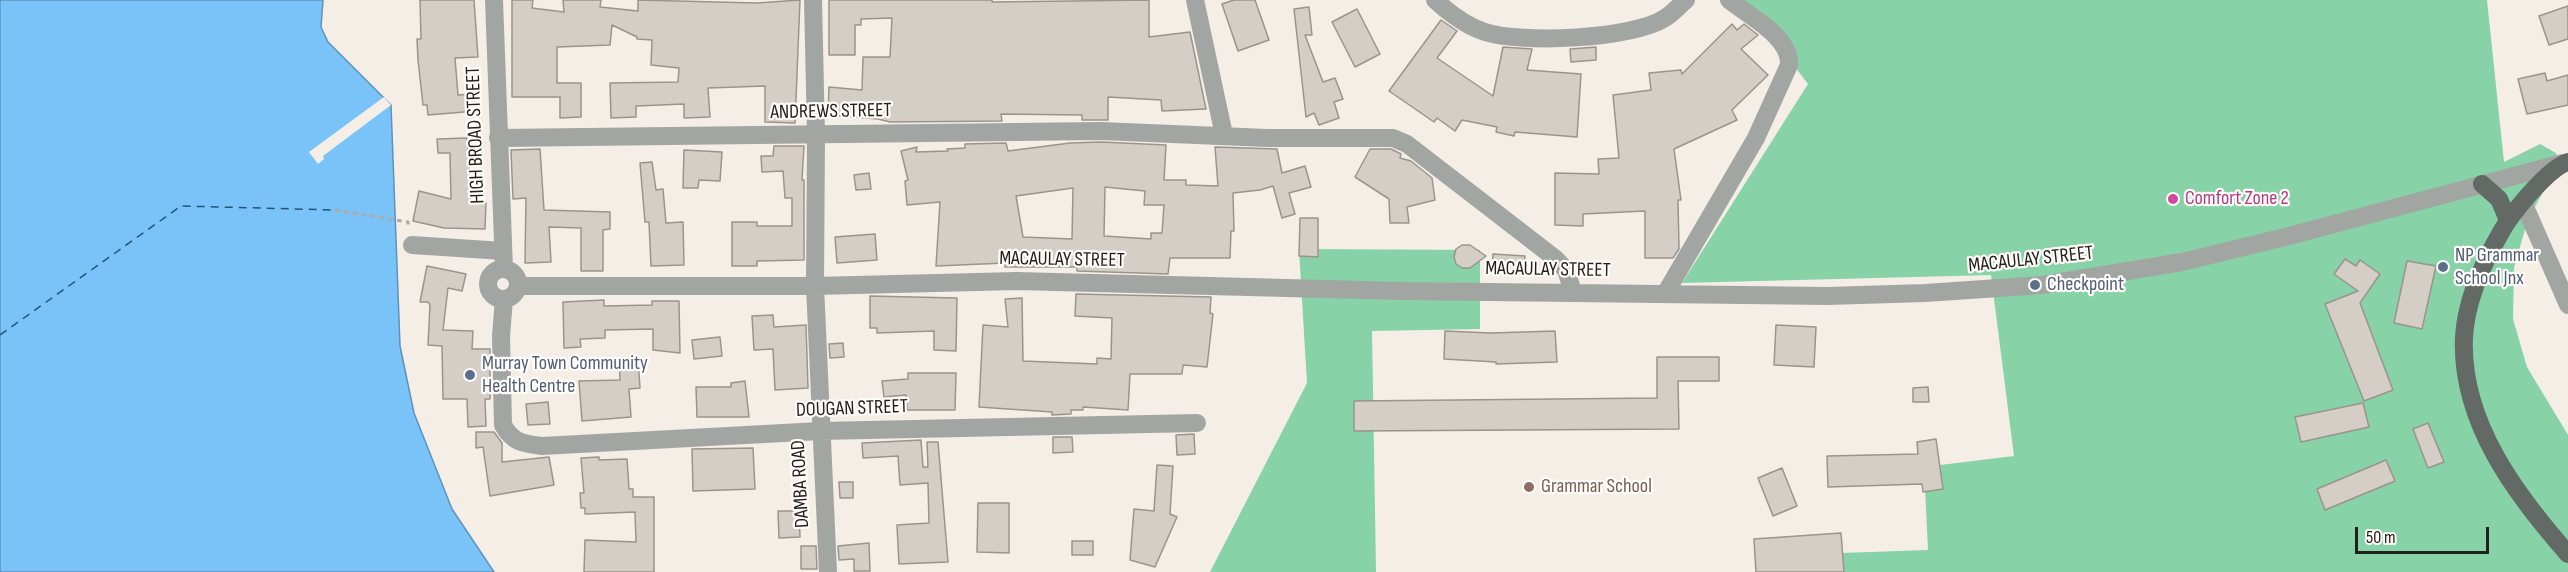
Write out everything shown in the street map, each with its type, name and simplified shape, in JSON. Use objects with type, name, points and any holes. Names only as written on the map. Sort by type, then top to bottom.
[{"type":"main road","points":[[2565,163],[2508,219],[2491,249],[2469,302],[2464,338],[2467,379],[2478,419],[2497,459],[2526,506],[2568,554]]},
{"type":"main road","points":[[2482,183],[2499,199],[2508,219]]},
{"type":"street","name":"HIGH BROAD STREET","points":[[494,0],[504,260]]},
{"type":"street","name":"DAMBA ROAD","points":[[813,0],[816,135],[815,286],[828,572]]},
{"type":"street","points":[[1195,0],[1224,135]]},
{"type":"street","points":[[1435,0],[1451,14],[1484,32],[1524,39],[1609,34],[1645,27],[1665,18],[1686,0]]},
{"type":"street","points":[[1665,294],[1756,138],[1789,65],[1790,55],[1783,44],[1730,0]]},
{"type":"street","name":"ANDREWS STREET","points":[[498,138],[1164,132],[1267,138],[1393,138],[1407,144],[1556,259],[1566,270],[1573,292]]},
{"type":"street","name":"MACAULAY STREET","points":[[519,286],[815,286],[1017,281],[1402,291],[1903,294],[2043,285],[2182,262],[2289,237],[2482,183],[2565,163]]},
{"type":"street","points":[[2523,202],[2568,306]]},
{"type":"street","points":[[412,245],[504,260],[515,274],[519,286],[513,295],[504,299],[492,294],[488,284],[493,273],[504,260]]},
{"type":"street","name":"DOUGAN STREET","points":[[504,299],[501,336],[503,425],[509,437],[523,444],[542,446],[820,431],[1197,423]]},
{"type":"path","points":[[335,210],[408,222],[412,245]]},
{"type":"green space","points":[[1744,0],[2487,0],[2504,162],[2540,144],[2556,153],[2559,164],[2528,219],[2514,268],[2513,319],[2527,367],[2568,435],[2568,572],[1814,572],[1813,554],[1928,550],[1924,467],[2014,456],[1991,275],[1682,283],[1808,84]]},
{"type":"green space","points":[[1299,249],[1480,250],[1480,329],[1372,331],[1376,572],[1210,572],[1307,383]]},
{"type":"water","points":[[0,0],[323,0],[321,27],[328,42],[391,105],[400,346],[414,413],[452,509],[494,572],[0,572]]},
{"type":"pier","points":[[384,97],[391,105],[323,156],[324,159],[318,164],[309,152]]},
{"type":"building","points":[[420,0],[474,0],[478,57],[455,58],[458,95],[474,94],[476,111],[428,115],[427,105],[423,105],[418,60],[417,39],[421,39]]},
{"type":"building","points":[[512,0],[533,0],[532,8],[564,12],[563,0],[601,0],[600,7],[638,11],[638,0],[757,3],[800,0],[795,123],[765,122],[765,86],[708,88],[710,117],[684,118],[684,104],[636,106],[636,117],[611,118],[610,83],[678,82],[679,68],[651,65],[652,40],[637,39],[612,25],[610,45],[557,47],[557,83],[581,83],[581,117],[560,118],[560,97],[512,97]]},
{"type":"building","points":[[829,0],[992,0],[992,2],[1149,0],[1149,37],[1190,32],[1206,109],[1162,111],[1161,100],[1108,97],[1108,120],[1082,120],[1082,115],[1001,114],[1002,121],[890,122],[828,115],[829,87],[862,90],[863,57],[890,57],[892,18],[861,19],[861,25],[855,25],[855,55],[829,55]]},
{"type":"building","points":[[1234,0],[1255,0],[1269,40],[1238,51],[1222,4]]},
{"type":"building","points":[[2568,6],[2568,39],[2549,45],[2539,16]]},
{"type":"building","points":[[1309,7],[1312,35],[1305,35],[1323,82],[1335,78],[1343,99],[1334,102],[1339,118],[1319,125],[1314,113],[1306,117],[1294,9]]},
{"type":"building","points":[[1357,9],[1380,54],[1355,67],[1332,22]]},
{"type":"building","points":[[1441,20],[1457,31],[1437,58],[1493,96],[1503,47],[1532,49],[1527,70],[1581,74],[1577,137],[1515,132],[1514,136],[1496,132],[1497,127],[1462,120],[1455,131],[1437,118],[1434,122],[1389,91]]},
{"type":"building","points":[[1732,24],[1737,30],[1744,24],[1758,35],[1741,49],[1768,75],[1732,110],[1737,120],[1674,149],[1681,200],[1678,200],[1679,249],[1673,258],[1645,258],[1645,211],[1583,214],[1583,226],[1555,225],[1555,173],[1599,174],[1598,159],[1619,158],[1613,95],[1651,90],[1649,73],[1681,70],[1682,74]]},
{"type":"building","points":[[1596,47],[1596,60],[1571,62],[1570,49]]},
{"type":"building","points":[[2545,73],[2547,81],[2568,75],[2568,105],[2527,114],[2518,79]]},
{"type":"building","points":[[467,138],[472,203],[486,203],[485,229],[444,228],[413,221],[419,191],[451,199],[450,153],[438,153],[437,139]]},
{"type":"building","points":[[1006,143],[1008,151],[1070,143],[1166,145],[1164,180],[1186,180],[1186,185],[1218,186],[1215,147],[1277,149],[1282,173],[1305,166],[1311,187],[1289,193],[1295,214],[1282,218],[1273,186],[1233,193],[1234,231],[1231,231],[1230,258],[1170,258],[1168,274],[1077,271],[1077,267],[1005,267],[1005,263],[936,266],[940,202],[907,205],[905,181],[908,180],[901,151],[917,147],[916,152],[948,151],[947,149],[965,148],[965,144]],"holes":[[[1105,187],[1145,191],[1144,205],[1164,205],[1162,233],[1151,233],[1151,239],[1104,236]],[[1073,188],[1072,239],[1023,237],[1016,196]]]},
{"type":"building","points":[[774,146],[804,146],[802,180],[804,180],[804,260],[757,261],[757,266],[732,266],[732,222],[757,222],[757,226],[792,226],[792,198],[785,198],[783,171],[762,172],[761,156],[773,156]]},
{"type":"building","points":[[540,149],[544,210],[610,212],[610,229],[603,230],[603,271],[581,271],[581,228],[549,227],[551,262],[525,263],[526,198],[513,199],[511,150]]},
{"type":"building","points":[[1370,149],[1391,149],[1401,154],[1400,158],[1411,161],[1432,178],[1435,200],[1407,207],[1409,223],[1390,223],[1389,199],[1355,177]]},
{"type":"building","points":[[684,150],[722,152],[720,181],[699,180],[698,188],[683,188]]},
{"type":"building","points":[[652,162],[656,190],[663,189],[666,223],[683,222],[684,265],[651,266],[649,222],[645,222],[640,163]]},
{"type":"building","points":[[869,173],[871,189],[856,190],[854,175]]},
{"type":"building","points":[[1300,218],[1318,218],[1318,257],[1299,256]]},
{"type":"building","points":[[875,234],[877,260],[837,263],[835,237]]},
{"type":"building","points":[[1462,245],[1470,245],[1486,256],[1470,268],[1462,268],[1456,264],[1454,257],[1456,249]]},
{"type":"building","points":[[1493,254],[1525,256],[1524,271],[1492,268]]},
{"type":"building","points":[[2345,259],[2356,266],[2360,260],[2380,274],[2360,303],[2393,390],[2364,401],[2325,304],[2358,291],[2334,274]]},
{"type":"building","points":[[2407,261],[2436,266],[2422,329],[2394,323]]},
{"type":"building","points":[[427,266],[466,274],[462,291],[448,288],[443,330],[473,331],[472,349],[490,349],[490,399],[485,399],[486,426],[468,427],[467,399],[443,399],[442,346],[428,345],[430,305],[428,302],[420,302]]},
{"type":"building","points":[[1076,294],[1211,297],[1210,313],[1213,314],[1207,367],[1183,365],[1182,374],[1130,374],[1128,410],[1083,407],[1083,410],[1071,410],[1071,414],[1052,415],[1052,412],[979,407],[983,325],[1008,327],[1005,299],[1022,298],[1023,361],[1097,364],[1097,358],[1111,359],[1112,318],[1075,316]]},
{"type":"building","points":[[870,296],[957,298],[956,351],[934,350],[934,331],[877,333],[877,328],[870,328]]},
{"type":"building","points":[[604,300],[604,306],[652,305],[652,301],[679,301],[680,353],[653,350],[653,329],[605,330],[605,338],[580,339],[581,347],[564,348],[563,302]]},
{"type":"building","points":[[773,315],[774,327],[806,325],[808,388],[775,390],[773,349],[754,350],[752,316]]},
{"type":"building","points":[[1776,325],[1816,327],[1814,367],[1774,365]]},
{"type":"building","points":[[1445,331],[1490,333],[1555,331],[1557,362],[1496,364],[1496,362],[1444,359]]},
{"type":"building","points":[[720,337],[722,356],[694,359],[692,340]]},
{"type":"building","points":[[843,343],[844,357],[830,358],[829,344]]},
{"type":"building","points":[[1657,357],[1719,357],[1719,381],[1678,381],[1679,429],[1354,431],[1354,401],[1657,398]]},
{"type":"building","points":[[638,359],[640,388],[629,389],[631,417],[582,421],[579,381],[620,380],[619,360]]},
{"type":"building","points":[[908,373],[956,373],[955,410],[907,410],[906,395],[884,397],[882,381],[908,379]]},
{"type":"building","points":[[745,381],[749,417],[697,417],[696,387],[731,387],[731,383]]},
{"type":"building","points":[[1928,387],[1929,402],[1913,402],[1913,388]]},
{"type":"building","points":[[548,402],[550,424],[528,425],[526,404]]},
{"type":"building","points":[[2363,403],[2369,427],[2301,442],[2295,417]]},
{"type":"building","points":[[2428,423],[2444,462],[2428,468],[2413,429]]},
{"type":"building","points":[[476,432],[494,432],[502,443],[502,462],[549,457],[554,485],[490,496],[483,447],[476,448]]},
{"type":"building","points":[[1194,434],[1195,454],[1177,455],[1176,435]]},
{"type":"building","points":[[1053,437],[1072,437],[1073,452],[1053,453]]},
{"type":"building","points":[[1936,439],[1943,489],[1923,492],[1922,484],[1828,487],[1827,456],[1918,454],[1917,442]]},
{"type":"building","points":[[921,440],[923,467],[928,467],[927,442],[938,442],[948,562],[899,564],[897,525],[929,523],[928,483],[900,485],[898,456],[863,458],[862,443]]},
{"type":"building","points":[[753,448],[755,489],[693,491],[692,449]]},
{"type":"building","points":[[599,457],[599,460],[627,459],[629,489],[633,489],[633,497],[654,497],[654,572],[584,572],[585,540],[636,542],[635,512],[585,514],[585,508],[581,508],[580,493],[584,493],[581,458]]},
{"type":"building","points":[[2386,460],[2395,481],[2325,510],[2317,489]]},
{"type":"building","points":[[1157,465],[1173,466],[1170,514],[1177,517],[1155,567],[1130,560],[1134,509],[1154,511]]},
{"type":"building","points":[[1782,468],[1797,506],[1773,516],[1758,478]]},
{"type":"building","points":[[839,482],[853,482],[853,498],[840,498]]},
{"type":"building","points":[[978,503],[1009,503],[1009,553],[977,552]]},
{"type":"building","points":[[778,511],[799,511],[800,537],[779,538]]},
{"type":"building","points":[[1841,533],[1844,572],[1756,572],[1754,539]]},
{"type":"building","points":[[1072,541],[1093,541],[1093,555],[1072,555]]},
{"type":"building","points":[[869,543],[870,571],[854,571],[854,559],[839,560],[838,546]]},
{"type":"building","points":[[801,546],[816,546],[817,569],[801,569]]},
{"type":"ferry route","points":[[0,335],[181,206],[335,210]]},
{"type":"place","name":"Comfort Zone 2","points":[[2173,199]]},
{"type":"place","name":"NP Grammar School Jnx","points":[[2443,267]]},
{"type":"place","name":"Checkpoint","points":[[2035,285]]},
{"type":"place","name":"Murray Town Community Health Centre","points":[[470,375]]},
{"type":"place","name":"Grammar School","points":[[1529,487]]}]
